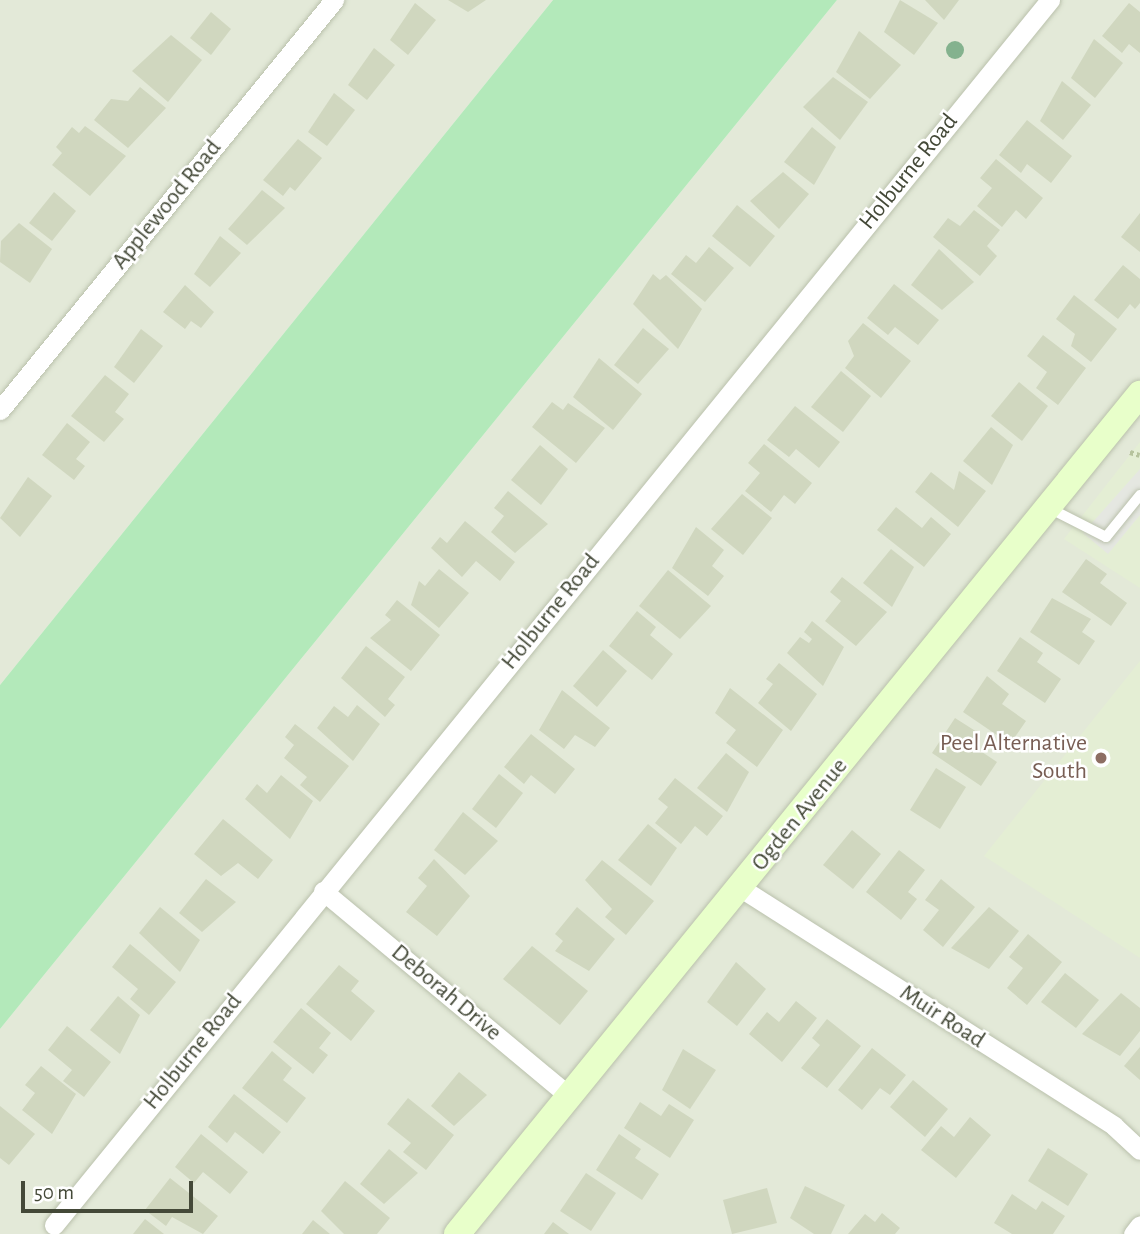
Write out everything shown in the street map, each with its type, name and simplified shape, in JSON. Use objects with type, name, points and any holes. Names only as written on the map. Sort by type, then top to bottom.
[{"type":"street","name":"Applewood Road","points":[[0,410],[334,0]]},
{"type":"street","name":"Holburne Road","points":[[54,1225],[1050,0]]},
{"type":"street","name":"Ogden Avenue","points":[[457,1234],[1049,507],[1136,408]]},
{"type":"street","name":"Muir Road","points":[[741,888],[1114,1126],[1140,1150]]},
{"type":"street","name":"Deborah Drive","points":[[323,891],[569,1096]]},
{"type":"street","points":[[1133,1234],[1140,1225]]},
{"type":"lane","points":[[1049,507],[1106,537],[1140,495]]},
{"type":"path","points":[[1130,452],[1140,455]]},
{"type":"shaded area","points":[[0,0],[553,0],[0,685]]},
{"type":"shaded area","points":[[837,0],[1140,0],[1140,1234],[0,1234],[0,1029]]},
{"type":"shaded area","points":[[1140,442],[1140,588],[1064,539]]},
{"type":"shaded area","points":[[1140,469],[1140,515],[1108,554],[1083,533]]},
{"type":"shaded area","name":"Peel Alternative South","points":[[1140,661],[1140,958],[984,856]]},
{"type":"green space","points":[[553,0],[837,0],[0,1029],[0,685]]},
{"type":"building","points":[[448,0],[486,0],[468,12]]},
{"type":"building","points":[[900,0],[938,23],[914,55],[884,32]]},
{"type":"building","points":[[925,0],[959,0],[944,20]]},
{"type":"building","points":[[415,3],[436,20],[408,55],[390,40]]},
{"type":"building","points":[[1129,3],[1140,12],[1140,53],[1129,44],[1122,53],[1102,36]]},
{"type":"building","points":[[211,12],[231,29],[211,55],[190,38]]},
{"type":"building","points":[[859,31],[901,65],[870,99],[836,72]]},
{"type":"building","points":[[171,35],[202,60],[168,102],[132,71]]},
{"type":"building","points":[[1094,39],[1123,63],[1095,98],[1071,78]]},
{"type":"building","points":[[374,48],[395,65],[367,100],[348,85]]},
{"type":"building","points":[[833,77],[868,102],[840,140],[803,107]]},
{"type":"building","points":[[1062,81],[1091,105],[1063,140],[1040,121]]},
{"type":"building","points":[[140,87],[166,108],[128,148],[94,120],[111,99],[128,101]]},
{"type":"building","points":[[334,93],[355,110],[327,146],[308,132]]},
{"type":"building","points":[[1027,120],[1072,156],[1051,183],[1027,164],[1021,173],[999,155]]},
{"type":"building","points":[[85,126],[126,156],[90,196],[52,165],[62,153],[56,147],[72,127],[79,133]]},
{"type":"building","points":[[812,127],[836,147],[814,185],[784,162]]},
{"type":"building","points":[[298,139],[322,158],[295,191],[290,187],[283,196],[263,180]]},
{"type":"building","points":[[996,159],[1043,198],[1026,219],[1016,210],[1002,227],[977,206],[992,188],[980,178]]},
{"type":"building","points":[[783,172],[809,194],[779,229],[750,201]]},
{"type":"building","points":[[262,190],[285,208],[247,245],[228,229]]},
{"type":"building","points":[[54,192],[76,211],[52,241],[29,223]]},
{"type":"building","points":[[737,205],[775,236],[750,267],[712,236]]},
{"type":"building","points":[[974,210],[1000,230],[987,246],[997,256],[980,276],[933,237],[948,218],[960,226]]},
{"type":"building","points":[[1140,213],[1140,252],[1121,237]]},
{"type":"building","points":[[19,223],[52,249],[30,283],[0,262],[1,241]]},
{"type":"building","points":[[220,236],[241,253],[210,287],[194,274]]},
{"type":"building","points":[[709,247],[734,268],[705,302],[671,274],[686,255],[696,263]]},
{"type":"building","points":[[939,249],[974,282],[942,310],[911,285]]},
{"type":"building","points":[[1123,265],[1140,279],[1140,303],[1135,309],[1130,304],[1118,319],[1094,300]]},
{"type":"building","points":[[653,274],[660,280],[666,275],[702,309],[678,349],[633,304]]},
{"type":"building","points":[[894,284],[939,320],[918,345],[895,327],[888,335],[867,318]]},
{"type":"building","points":[[185,285],[214,312],[201,328],[191,321],[185,329],[163,312]]},
{"type":"building","points":[[1074,295],[1117,329],[1091,362],[1071,346],[1075,334],[1056,319]]},
{"type":"building","points":[[863,323],[911,361],[881,398],[845,368],[854,356],[848,341]]},
{"type":"building","points":[[643,328],[669,349],[638,384],[614,365]]},
{"type":"building","points":[[141,329],[163,346],[134,383],[114,367]]},
{"type":"building","points":[[1043,335],[1086,368],[1058,405],[1036,388],[1047,372],[1027,356]]},
{"type":"building","points":[[599,358],[642,394],[613,430],[573,397]]},
{"type":"building","points":[[841,371],[871,396],[843,432],[811,407]]},
{"type":"building","points":[[105,375],[129,394],[115,412],[124,419],[104,442],[71,416]]},
{"type":"building","points":[[1019,382],[1048,406],[1022,441],[991,416]]},
{"type":"building","points":[[552,402],[563,410],[568,403],[605,428],[576,463],[532,427]]},
{"type":"building","points":[[795,406],[840,442],[819,468],[796,449],[789,457],[767,440]]},
{"type":"building","points":[[67,423],[90,442],[76,459],[85,466],[74,480],[42,455]]},
{"type":"building","points":[[991,427],[1013,445],[992,485],[963,461]]},
{"type":"building","points":[[764,444],[812,483],[795,504],[784,495],[771,512],[745,491],[760,473],[748,463]]},
{"type":"building","points":[[540,445],[568,469],[541,505],[511,480]]},
{"type":"building","points":[[959,471],[986,491],[958,527],[915,492],[931,472],[954,490]]},
{"type":"building","points":[[28,477],[52,496],[20,537],[0,518]]},
{"type":"building","points":[[508,491],[548,524],[515,553],[491,532],[504,516],[494,508]]},
{"type":"building","points":[[742,494],[772,518],[743,555],[711,529]]},
{"type":"building","points":[[896,507],[922,528],[931,517],[951,534],[924,567],[877,530]]},
{"type":"building","points":[[465,521],[515,562],[500,581],[476,561],[462,577],[431,548],[440,537],[447,543]]},
{"type":"building","points":[[696,527],[724,550],[712,566],[724,576],[708,596],[672,568]]},
{"type":"building","points":[[891,549],[914,567],[892,607],[863,583]]},
{"type":"building","points":[[1086,559],[1107,574],[1100,583],[1127,603],[1111,626],[1062,592]]},
{"type":"building","points":[[439,569],[469,593],[439,628],[411,605],[419,581],[425,586]]},
{"type":"building","points":[[668,570],[711,606],[680,639],[639,606]]},
{"type":"building","points":[[842,577],[887,612],[856,646],[825,621],[841,601],[830,592]]},
{"type":"building","points":[[1052,598],[1091,619],[1082,632],[1095,641],[1079,665],[1030,632]]},
{"type":"building","points":[[397,600],[440,635],[411,671],[370,638],[391,620],[385,615]]},
{"type":"building","points":[[637,611],[656,627],[650,635],[673,654],[652,680],[609,646]]},
{"type":"building","points":[[812,621],[844,647],[823,686],[787,653],[800,637],[809,643],[812,639],[804,632]]},
{"type":"building","points":[[1020,637],[1043,653],[1037,662],[1061,679],[1045,703],[997,671]]},
{"type":"building","points":[[366,646],[405,677],[388,699],[395,705],[385,717],[341,678]]},
{"type":"building","points":[[603,650],[627,671],[597,707],[573,686]]},
{"type":"building","points":[[779,663],[817,694],[791,731],[758,703],[773,684],[766,679]]},
{"type":"building","points":[[987,676],[1009,694],[1002,704],[1026,721],[1010,744],[963,712]]},
{"type":"building","points":[[730,688],[783,730],[757,767],[726,743],[736,730],[715,713]]},
{"type":"building","points":[[562,690],[610,728],[595,747],[575,735],[564,749],[539,730]]},
{"type":"building","points":[[357,705],[380,724],[353,761],[317,728],[334,706],[348,717]]},
{"type":"building","points":[[955,718],[977,732],[970,744],[997,762],[981,786],[932,753]]},
{"type":"building","points":[[295,724],[349,766],[320,802],[300,785],[307,777],[284,758],[294,745],[285,737]]},
{"type":"building","points":[[531,734],[575,769],[555,794],[531,775],[524,784],[504,767]]},
{"type":"building","points":[[726,753],[749,772],[727,812],[697,788]]},
{"type":"building","points":[[936,768],[966,787],[940,829],[910,810]]},
{"type":"building","points":[[499,774],[523,793],[496,828],[472,809]]},
{"type":"building","points":[[281,775],[313,801],[290,839],[245,799],[257,784],[267,793]]},
{"type":"building","points":[[675,778],[723,816],[707,836],[695,826],[681,844],[655,823],[668,807],[658,799]]},
{"type":"building","points":[[463,812],[498,841],[465,875],[434,850]]},
{"type":"building","points":[[223,819],[273,860],[258,879],[238,863],[221,876],[194,854]]},
{"type":"building","points":[[648,824],[677,848],[651,886],[618,860]]},
{"type":"building","points":[[852,830],[881,854],[853,889],[823,865]]},
{"type":"building","points":[[899,850],[925,870],[908,892],[917,899],[901,920],[866,892]]},
{"type":"building","points":[[434,859],[470,896],[437,936],[406,912],[427,886],[418,878]]},
{"type":"building","points":[[602,860],[654,901],[626,935],[605,917],[612,909],[585,880]]},
{"type":"building","points":[[206,879],[236,902],[202,932],[179,913]]},
{"type":"building","points":[[941,879],[975,907],[943,947],[923,930],[939,910],[925,900]]},
{"type":"building","points":[[160,907],[200,940],[180,972],[139,933]]},
{"type":"building","points":[[577,907],[615,939],[589,971],[555,951],[563,941],[555,934]]},
{"type":"building","points":[[989,907],[1019,931],[989,969],[951,948]]},
{"type":"building","points":[[1028,934],[1062,962],[1027,1005],[1007,988],[1023,968],[1009,957]]},
{"type":"building","points":[[130,944],[176,982],[149,1015],[130,999],[138,989],[112,967]]},
{"type":"building","points":[[532,946],[588,991],[560,1025],[503,979]]},
{"type":"building","points":[[736,962],[766,989],[737,1026],[707,1002]]},
{"type":"building","points":[[339,965],[359,981],[351,991],[375,1011],[351,1041],[306,1004]]},
{"type":"building","points":[[1065,973],[1099,1000],[1076,1028],[1041,1002]]},
{"type":"building","points":[[1121,993],[1140,1008],[1140,1031],[1120,1056],[1082,1034]]},
{"type":"building","points":[[118,996],[140,1015],[120,1054],[90,1030]]},
{"type":"building","points":[[796,1001],[817,1018],[782,1062],[749,1034],[767,1012],[779,1022]]},
{"type":"building","points":[[301,1008],[331,1033],[319,1048],[328,1055],[313,1074],[273,1042]]},
{"type":"building","points":[[827,1019],[861,1046],[827,1088],[801,1068],[820,1045],[812,1038]]},
{"type":"building","points":[[67,1026],[111,1062],[84,1097],[63,1081],[72,1070],[48,1050]]},
{"type":"building","points":[[1140,1047],[1140,1080],[1124,1066]]},
{"type":"building","points":[[872,1048],[906,1075],[890,1095],[880,1088],[862,1110],[838,1090]]},
{"type":"building","points":[[683,1049],[716,1070],[690,1109],[662,1090]]},
{"type":"building","points":[[272,1051],[292,1068],[283,1080],[306,1098],[287,1123],[242,1088]]},
{"type":"building","points":[[41,1066],[76,1094],[52,1134],[22,1110],[35,1093],[25,1085]]},
{"type":"building","points":[[459,1072],[487,1095],[454,1126],[431,1106]]},
{"type":"building","points":[[913,1080],[948,1109],[925,1137],[890,1107]]},
{"type":"building","points":[[234,1094],[281,1132],[263,1154],[235,1132],[227,1143],[208,1127]]},
{"type":"building","points":[[408,1098],[454,1135],[426,1170],[403,1152],[411,1143],[387,1124]]},
{"type":"building","points":[[640,1102],[661,1116],[669,1104],[694,1120],[670,1158],[624,1128]]},
{"type":"building","points":[[0,1106],[35,1134],[9,1165],[0,1158]]},
{"type":"building","points":[[970,1117],[991,1135],[956,1178],[921,1150],[941,1126],[954,1137]]},
{"type":"building","points":[[201,1134],[248,1172],[230,1194],[203,1172],[194,1183],[175,1167]]},
{"type":"building","points":[[619,1134],[641,1149],[635,1158],[659,1174],[642,1200],[596,1170]]},
{"type":"building","points":[[1048,1148],[1088,1174],[1068,1206],[1028,1181]]},
{"type":"building","points":[[389,1149],[418,1173],[384,1204],[360,1184]]},
{"type":"building","points":[[586,1173],[616,1193],[591,1231],[560,1211]]},
{"type":"building","points":[[170,1178],[218,1216],[203,1234],[172,1217],[166,1226],[145,1210]]},
{"type":"building","points":[[345,1181],[390,1218],[377,1234],[344,1234],[321,1211]]},
{"type":"building","points":[[805,1186],[845,1205],[831,1234],[814,1234],[790,1218]]},
{"type":"building","points":[[767,1188],[777,1223],[732,1234],[723,1200]]},
{"type":"building","points":[[1012,1194],[1036,1210],[1042,1201],[1065,1216],[1053,1234],[1012,1234],[994,1223]]},
{"type":"building","points":[[882,1213],[900,1228],[895,1234],[848,1234],[865,1214],[875,1222]]},
{"type":"building","points":[[145,1219],[164,1234],[133,1234]]},
{"type":"building","points":[[313,1220],[330,1234],[302,1234]]},
{"type":"building","points":[[553,1222],[569,1234],[544,1234]]},
{"type":"place","name":"Peel Alternative South","points":[[1101,758]]}]
